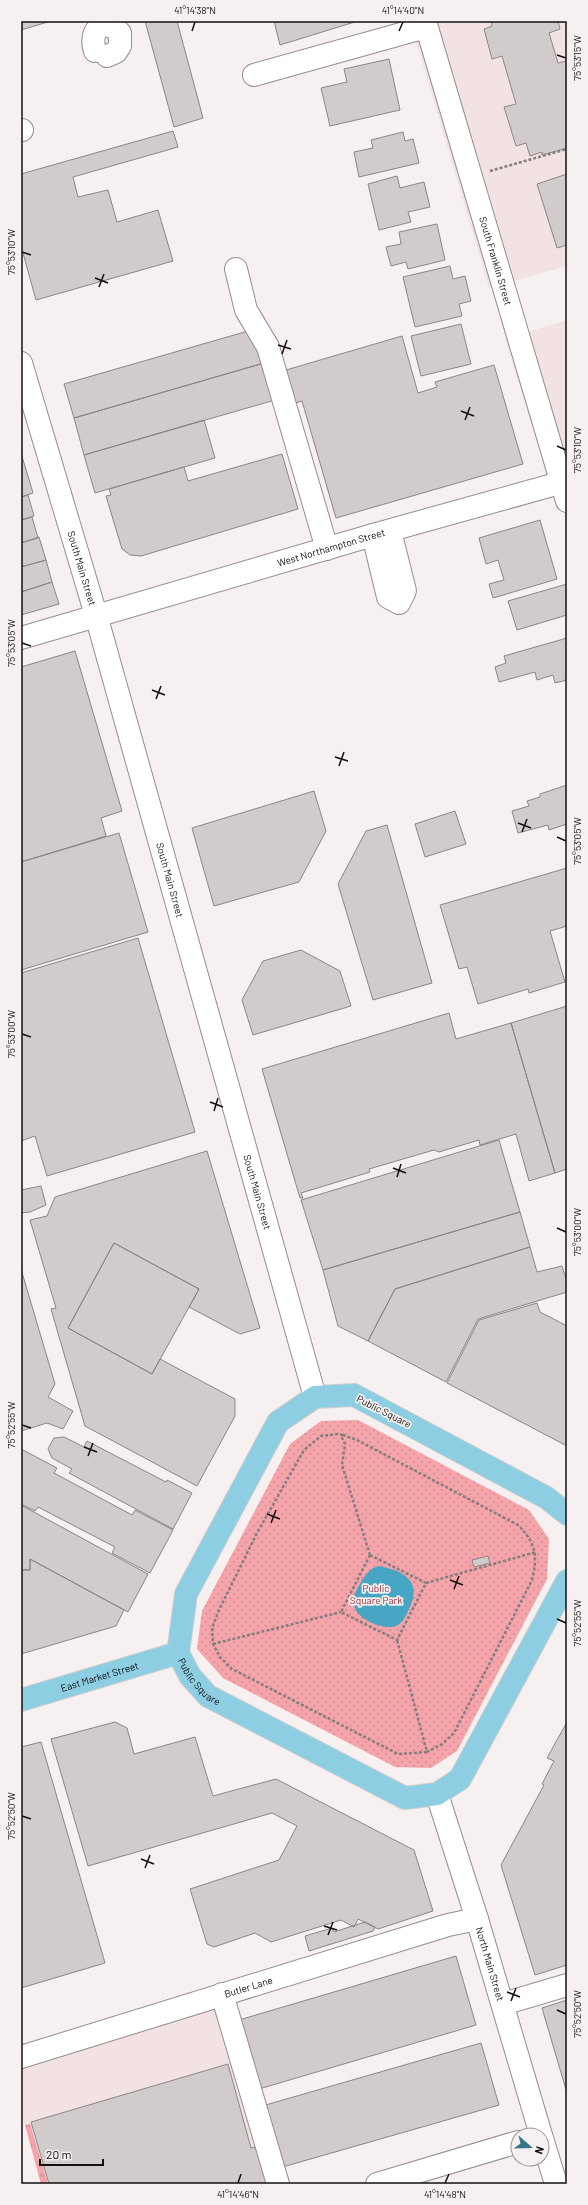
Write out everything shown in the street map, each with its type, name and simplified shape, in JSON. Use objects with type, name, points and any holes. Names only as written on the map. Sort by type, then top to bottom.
[{"type":"main road","name":"Public Square","points":[[567,1514],[547,1498],[354,1395],[316,1397],[278,1422],[259,1457],[186,1594],[178,1653],[190,1676],[208,1696],[405,1798],[437,1794],[460,1779],[567,1581]]},
{"type":"main road","name":"East Market Street","points":[[21,1700],[178,1653]]},
{"type":"street","points":[[254,74],[425,24]]},
{"type":"street","name":"South Franklin Street","points":[[425,24],[565,488]]},
{"type":"street","points":[[236,269],[246,310],[268,347],[327,549]]},
{"type":"street","name":"South Main Street","points":[[21,363],[96,615],[316,1397]]},
{"type":"street","name":"West Northampton Street","points":[[21,638],[381,533],[565,488]]},
{"type":"street","name":"North Main Street","points":[[437,1794],[477,1919],[539,2127]]},
{"type":"street","name":"Butler Lane","points":[[21,2057],[222,1994],[448,1926],[477,1919]]},
{"type":"street","points":[[502,2004],[567,1985]]},
{"type":"street","points":[[222,1994],[278,2184]]},
{"type":"street","points":[[377,2184],[412,2179],[510,2145]]},
{"type":"street","name":"North Main Street","points":[[550,2163],[556,2184]]},
{"type":"path","points":[[490,171],[567,149]]},
{"type":"path","points":[[338,1434],[357,1440],[518,1525],[529,1536],[536,1552],[536,1566],[532,1580],[454,1733],[442,1744],[426,1752],[398,1754],[232,1669],[220,1657],[212,1644],[212,1628],[219,1610],[257,1533],[304,1450],[321,1436],[338,1434]]},
{"type":"path","points":[[341,1612],[370,1555],[342,1465],[345,1444],[342,1438],[343,1435]]},
{"type":"path","points":[[370,1555],[426,1583],[536,1552]]},
{"type":"path","points":[[426,1583],[397,1640],[426,1752]]},
{"type":"path","points":[[212,1644],[341,1612],[397,1640]]},
{"type":"shaded area","points":[[410,21],[567,21],[567,266],[489,288]]},
{"type":"shaded area","points":[[567,320],[567,475],[549,480],[505,339]]},
{"type":"shaded area","points":[[229,1999],[282,2184],[42,2184],[21,2113],[21,2062]]},
{"type":"green space","name":"Public Square Park","points":[[358,1420],[529,1510],[549,1539],[547,1579],[457,1751],[431,1768],[395,1767],[223,1678],[197,1649],[202,1611],[290,1444],[321,1421]]},
{"type":"green space","points":[[30,2124],[48,2184],[41,2184],[25,2125]]},
{"type":"water","points":[[378,1566],[403,1574],[412,1585],[414,1591],[413,1600],[408,1612],[401,1623],[396,1626],[385,1627],[371,1623],[360,1615],[354,1605],[356,1590],[368,1572]]},
{"type":"building","points":[[21,21],[51,21],[21,30]]},
{"type":"building","points":[[145,21],[177,21],[203,118],[174,127]]},
{"type":"building","points":[[274,21],[358,21],[280,45]]},
{"type":"building","points":[[491,21],[558,21],[560,29],[549,33],[558,63],[566,61],[567,66],[567,148],[542,155],[542,152],[530,156],[526,143],[516,146],[504,107],[516,104],[502,56],[492,59],[484,29],[492,26]]},
{"type":"building","points":[[389,59],[400,110],[330,126],[321,88],[347,82],[344,69]]},
{"type":"building","points":[[173,131],[178,147],[73,177],[78,197],[108,190],[117,222],[158,210],[173,261],[36,300],[21,246],[21,174]]},
{"type":"building","points":[[403,132],[405,141],[413,139],[419,163],[359,177],[354,152],[373,148],[371,140]]},
{"type":"building","points":[[567,174],[567,245],[557,248],[537,184]]},
{"type":"building","points":[[397,176],[400,188],[424,182],[430,207],[408,212],[411,222],[379,230],[368,184]]},
{"type":"building","points":[[437,224],[445,260],[408,269],[406,262],[391,266],[386,247],[401,244],[399,232]]},
{"type":"building","points":[[450,266],[453,279],[465,276],[471,301],[459,304],[462,316],[415,327],[403,277]]},
{"type":"building","points":[[461,324],[471,364],[421,376],[411,336]]},
{"type":"building","points":[[255,329],[264,363],[74,418],[64,384]]},
{"type":"building","points":[[402,336],[418,393],[437,387],[435,382],[494,365],[523,464],[336,518],[302,401],[296,403],[286,370]]},
{"type":"building","points":[[264,363],[275,400],[84,455],[74,418]]},
{"type":"building","points":[[204,420],[215,458],[95,493],[84,455]]},
{"type":"building","points":[[21,453],[33,493],[21,497]]},
{"type":"building","points":[[282,454],[298,509],[141,556],[130,555],[122,549],[106,496],[111,495],[109,489],[184,467],[188,481]]},
{"type":"building","points":[[28,495],[34,516],[21,520],[21,497]]},
{"type":"building","points":[[32,517],[38,538],[21,543],[21,520]]},
{"type":"building","points":[[540,520],[557,579],[493,598],[489,584],[504,580],[498,560],[486,564],[479,538]]},
{"type":"building","points":[[39,537],[46,560],[21,567],[21,543]]},
{"type":"building","points":[[46,560],[52,582],[21,592],[21,567]]},
{"type":"building","points":[[52,582],[59,604],[21,615],[21,592]]},
{"type":"building","points":[[567,584],[567,615],[517,630],[508,601]]},
{"type":"building","points":[[567,638],[567,680],[555,683],[553,675],[537,680],[535,672],[499,682],[495,667],[506,663],[504,656]]},
{"type":"building","points":[[75,651],[122,811],[101,818],[106,836],[21,862],[21,667]]},
{"type":"building","points":[[567,785],[567,824],[549,830],[548,825],[518,833],[512,811],[529,806],[527,801],[540,797],[540,794]]},
{"type":"building","points":[[314,791],[326,831],[299,882],[214,906],[192,828]]},
{"type":"building","points":[[455,811],[466,844],[425,857],[415,824]]},
{"type":"building","points":[[387,825],[432,983],[373,1000],[338,884],[366,831]]},
{"type":"building","points":[[119,833],[148,932],[21,970],[21,862]]},
{"type":"building","points":[[567,868],[567,926],[550,931],[565,982],[529,993],[528,989],[478,1004],[467,967],[459,969],[440,905]]},
{"type":"building","points":[[138,938],[195,1132],[47,1176],[35,1136],[21,1141],[21,973]]},
{"type":"building","points":[[301,950],[340,971],[351,1006],[253,1035],[242,1000],[263,961]]},
{"type":"building","points":[[567,1006],[567,1169],[555,1173],[511,1023]]},
{"type":"building","points":[[449,1013],[456,1039],[511,1023],[555,1173],[529,1181],[516,1134],[480,1145],[479,1140],[439,1152],[434,1150],[369,1169],[370,1172],[301,1193],[303,1198],[300,1198],[262,1069]]},
{"type":"building","points":[[499,1140],[520,1212],[323,1270],[301,1200]]},
{"type":"building","points":[[207,1151],[260,1328],[240,1334],[189,1307],[199,1289],[114,1243],[68,1328],[152,1374],[160,1359],[235,1399],[235,1416],[197,1486],[85,1426],[51,1309],[56,1308],[30,1220],[47,1216],[55,1197]]},
{"type":"building","points":[[41,1186],[46,1205],[30,1212],[21,1213],[21,1190]]},
{"type":"building","points":[[520,1212],[530,1247],[395,1289],[368,1341],[338,1326],[323,1270]]},
{"type":"building","points":[[114,1243],[199,1289],[152,1374],[68,1328]]},
{"type":"building","points":[[530,1247],[537,1272],[562,1266],[567,1282],[567,1292],[478,1319],[446,1382],[368,1341],[395,1289]]},
{"type":"building","points":[[21,1269],[55,1384],[48,1397],[73,1411],[63,1429],[47,1423],[21,1431]]},
{"type":"building","points":[[537,1303],[540,1312],[567,1326],[567,1446],[447,1383],[479,1320]]},
{"type":"building","points":[[64,1437],[84,1447],[87,1441],[166,1482],[167,1480],[192,1493],[173,1529],[69,1473],[72,1469],[52,1458],[48,1449],[54,1438]]},
{"type":"building","points":[[21,1449],[57,1468],[54,1473],[132,1515],[135,1510],[173,1530],[150,1573],[112,1553],[115,1547],[38,1507],[35,1511],[21,1504]]},
{"type":"building","points":[[21,1505],[148,1574],[128,1612],[30,1559],[30,1570],[21,1570]]},
{"type":"building","points":[[488,1556],[490,1563],[474,1567],[472,1560]]},
{"type":"building","points":[[30,1559],[124,1610],[116,1626],[21,1654],[21,1570],[30,1570]]},
{"type":"building","points":[[115,1722],[127,1728],[134,1754],[195,1737],[213,1796],[276,1779],[414,1850],[433,1911],[378,1929],[358,1919],[354,1927],[341,1920],[271,1942],[255,1933],[214,1947],[207,1944],[190,1889],[279,1860],[297,1826],[272,1813],[88,1866],[51,1739]]},
{"type":"building","points":[[567,1722],[567,1965],[535,1975],[501,1865],[544,1785],[542,1784],[554,1761],[547,1758]]},
{"type":"building","points":[[41,1742],[105,1963],[21,1988],[21,1747]]},
{"type":"building","points":[[365,1922],[375,1927],[373,1931],[309,1951],[305,1936],[332,1928],[334,1932]]},
{"type":"building","points":[[456,1956],[476,2025],[259,2089],[239,2020]]},
{"type":"building","points":[[567,2000],[567,2093],[542,2008]]},
{"type":"building","points":[[481,2043],[499,2105],[279,2168],[262,2106]]},
{"type":"building","points":[[228,2064],[251,2148],[260,2146],[272,2184],[49,2184],[31,2122]]}]
